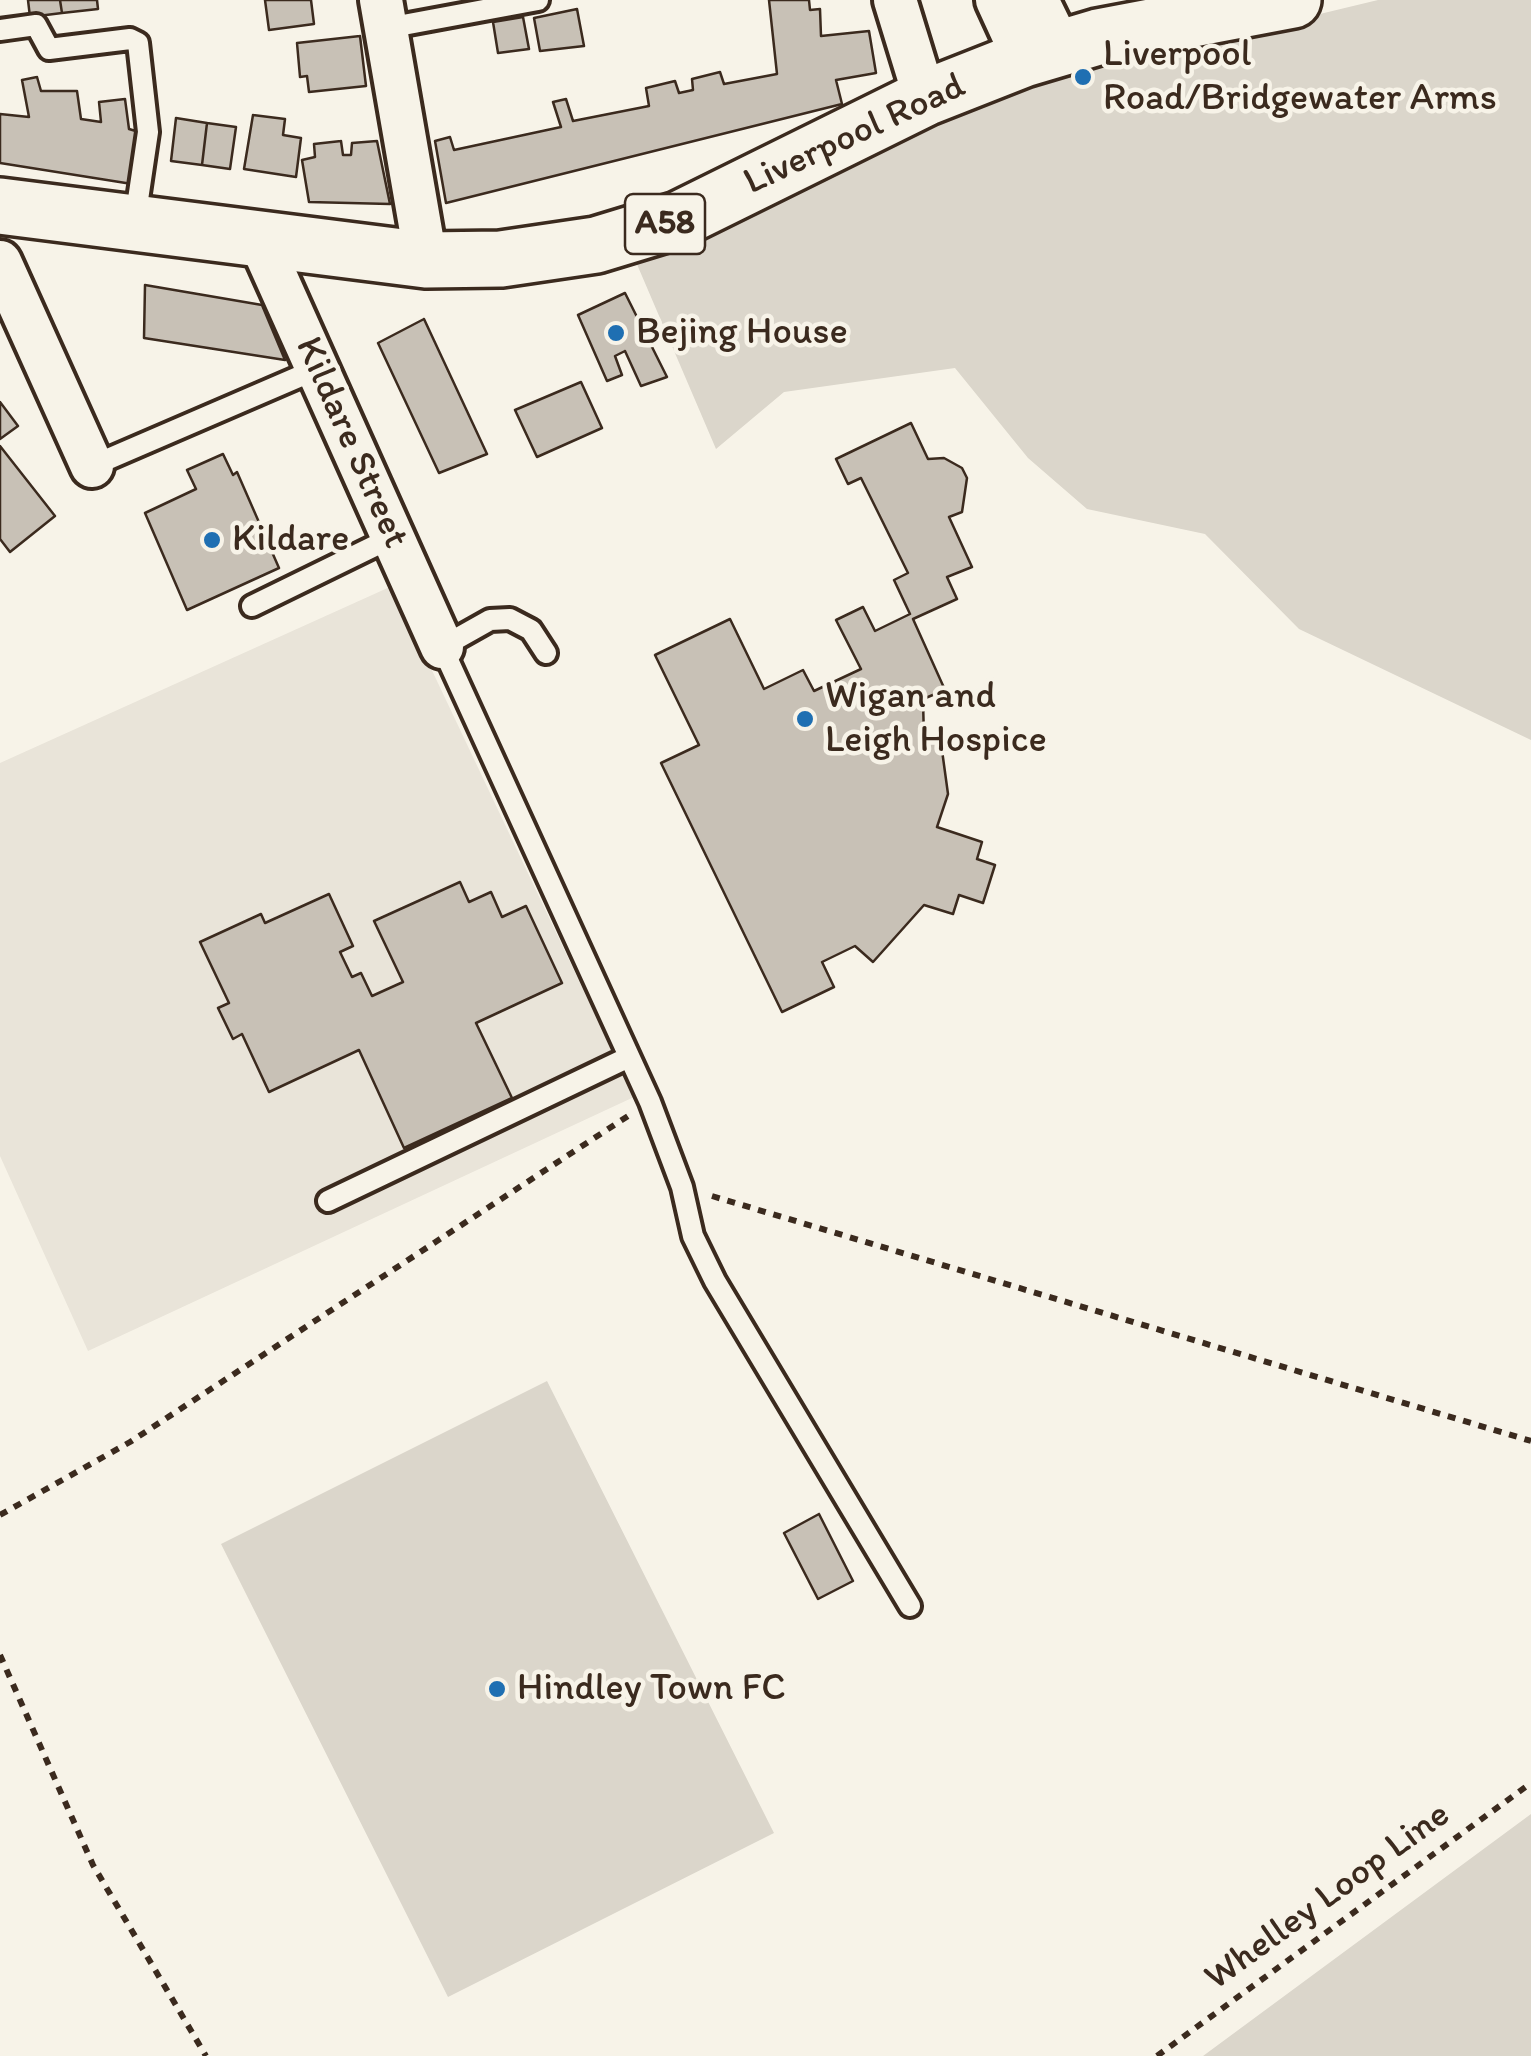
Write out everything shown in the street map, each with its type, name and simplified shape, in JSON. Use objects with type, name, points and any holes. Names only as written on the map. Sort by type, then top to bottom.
[{"type":"main road","name":"Liverpool Road","points":[[0,206],[426,260],[502,258],[577,248],[678,220],[925,98],[1040,35],[1293,0]]},
{"type":"street","points":[[894,0],[925,98]]},
{"type":"street","points":[[997,0],[1040,35]]},
{"type":"street","points":[[384,14],[426,260]]},
{"type":"street","name":"Kildare Street","points":[[259,239],[442,647]]},
{"type":"street","points":[[0,262],[92,466]]},
{"type":"lane","points":[[384,14],[538,0]]},
{"type":"lane","points":[[0,30],[36,25],[49,48],[130,38],[138,43],[148,132],[134,222]]},
{"type":"lane","points":[[92,466],[318,368]]},
{"type":"lane","points":[[252,606],[395,536]]},
{"type":"lane","points":[[546,653],[531,630],[510,619],[490,620],[442,647],[650,1102],[682,1186],[693,1236],[715,1281],[910,1606]]},
{"type":"lane","points":[[328,1200],[629,1057]]},
{"type":"path","points":[[0,1516],[130,1442],[650,1102]]},
{"type":"path","points":[[682,1186],[1531,1441]]},
{"type":"path","points":[[0,1655],[93,1865],[206,2056]]},
{"type":"path","name":"Whelley Loop Line","points":[[1156,2056],[1531,1783]]},
{"type":"shaded area","points":[[1378,0],[1531,0],[1531,740],[1299,629],[1205,534],[1087,509],[1028,458],[955,368],[784,392],[716,449],[636,262],[760,213],[1000,91]]},
{"type":"shaded area","points":[[392,586],[634,1097],[88,1351],[0,1156],[0,763]]},
{"type":"shaded area","name":"Hindley Town FC","points":[[547,1381],[774,1833],[448,1997],[221,1544]]},
{"type":"shaded area","points":[[1531,1814],[1531,2056],[1203,2056]]},
{"type":"building","points":[[28,0],[60,0],[62,13],[30,17]]},
{"type":"building","points":[[60,0],[97,0],[98,9],[62,13]]},
{"type":"building","points":[[265,0],[311,0],[314,24],[269,30]]},
{"type":"building","points":[[769,0],[809,0],[810,10],[820,9],[821,36],[869,31],[876,73],[836,80],[842,104],[446,203],[435,141],[450,137],[454,150],[561,127],[553,102],[566,99],[573,121],[649,106],[646,88],[675,81],[679,93],[693,90],[692,79],[720,72],[724,84],[777,74]]},
{"type":"building","points":[[577,9],[584,46],[540,51],[534,18]]},
{"type":"building","points":[[523,17],[529,49],[498,53],[493,22]]},
{"type":"building","points":[[360,36],[366,86],[309,92],[307,76],[300,77],[297,43]]},
{"type":"building","points":[[37,77],[41,91],[77,91],[81,119],[101,122],[99,102],[125,99],[129,129],[139,132],[132,184],[0,163],[0,114],[29,117],[22,80]]},
{"type":"building","points":[[253,115],[285,119],[283,135],[301,138],[296,177],[244,169]]},
{"type":"building","points":[[176,118],[207,123],[202,165],[171,161]]},
{"type":"building","points":[[207,123],[236,127],[230,169],[202,165]]},
{"type":"building","points":[[341,141],[343,155],[351,155],[352,143],[377,141],[390,204],[309,202],[302,160],[315,157],[314,144]]},
{"type":"building","points":[[145,285],[262,305],[285,360],[144,338]]},
{"type":"building","name":"Bejing House","points":[[625,293],[667,377],[641,386],[625,351],[615,356],[622,375],[607,381],[578,315]]},
{"type":"building","points":[[424,319],[487,454],[439,473],[378,343]]},
{"type":"building","points":[[581,382],[602,428],[537,457],[515,410]]},
{"type":"building","points":[[0,402],[18,426],[0,439]]},
{"type":"building","name":"Wigan and Leigh Hospice","points":[[911,423],[928,459],[944,458],[962,468],[967,478],[962,512],[949,517],[972,567],[947,577],[957,599],[913,619],[945,690],[923,699],[924,740],[941,743],[948,794],[937,827],[982,842],[977,859],[995,865],[983,903],[959,895],[953,914],[924,905],[873,962],[855,946],[822,962],[834,987],[782,1012],[661,763],[699,745],[655,655],[730,619],[764,689],[803,670],[814,691],[861,669],[836,620],[863,607],[875,631],[910,614],[894,580],[908,573],[861,478],[848,484],[836,459]]},
{"type":"building","points":[[0,446],[55,516],[10,552],[0,539]]},
{"type":"building","name":"Kildare","points":[[223,454],[233,475],[237,472],[279,568],[187,610],[145,513],[196,489],[187,470]]},
{"type":"building","points":[[460,882],[469,902],[491,892],[502,917],[526,906],[562,983],[476,1023],[512,1098],[404,1148],[359,1050],[269,1092],[242,1034],[233,1039],[218,1008],[229,1003],[200,942],[261,914],[265,923],[329,894],[353,946],[340,952],[352,977],[361,973],[372,996],[403,982],[374,921]]},
{"type":"building","points":[[819,1514],[853,1581],[818,1599],[784,1533]]},
{"type":"place","name":"Liverpool Road/Bridgewater Arms","points":[[1083,77]]},
{"type":"place","name":"Bejing House","points":[[616,333]]},
{"type":"place","name":"Kildare","points":[[212,540]]},
{"type":"place","name":"Wigan and Leigh Hospice","points":[[805,719]]},
{"type":"place","name":"Hindley Town FC","points":[[497,1689]]}]
